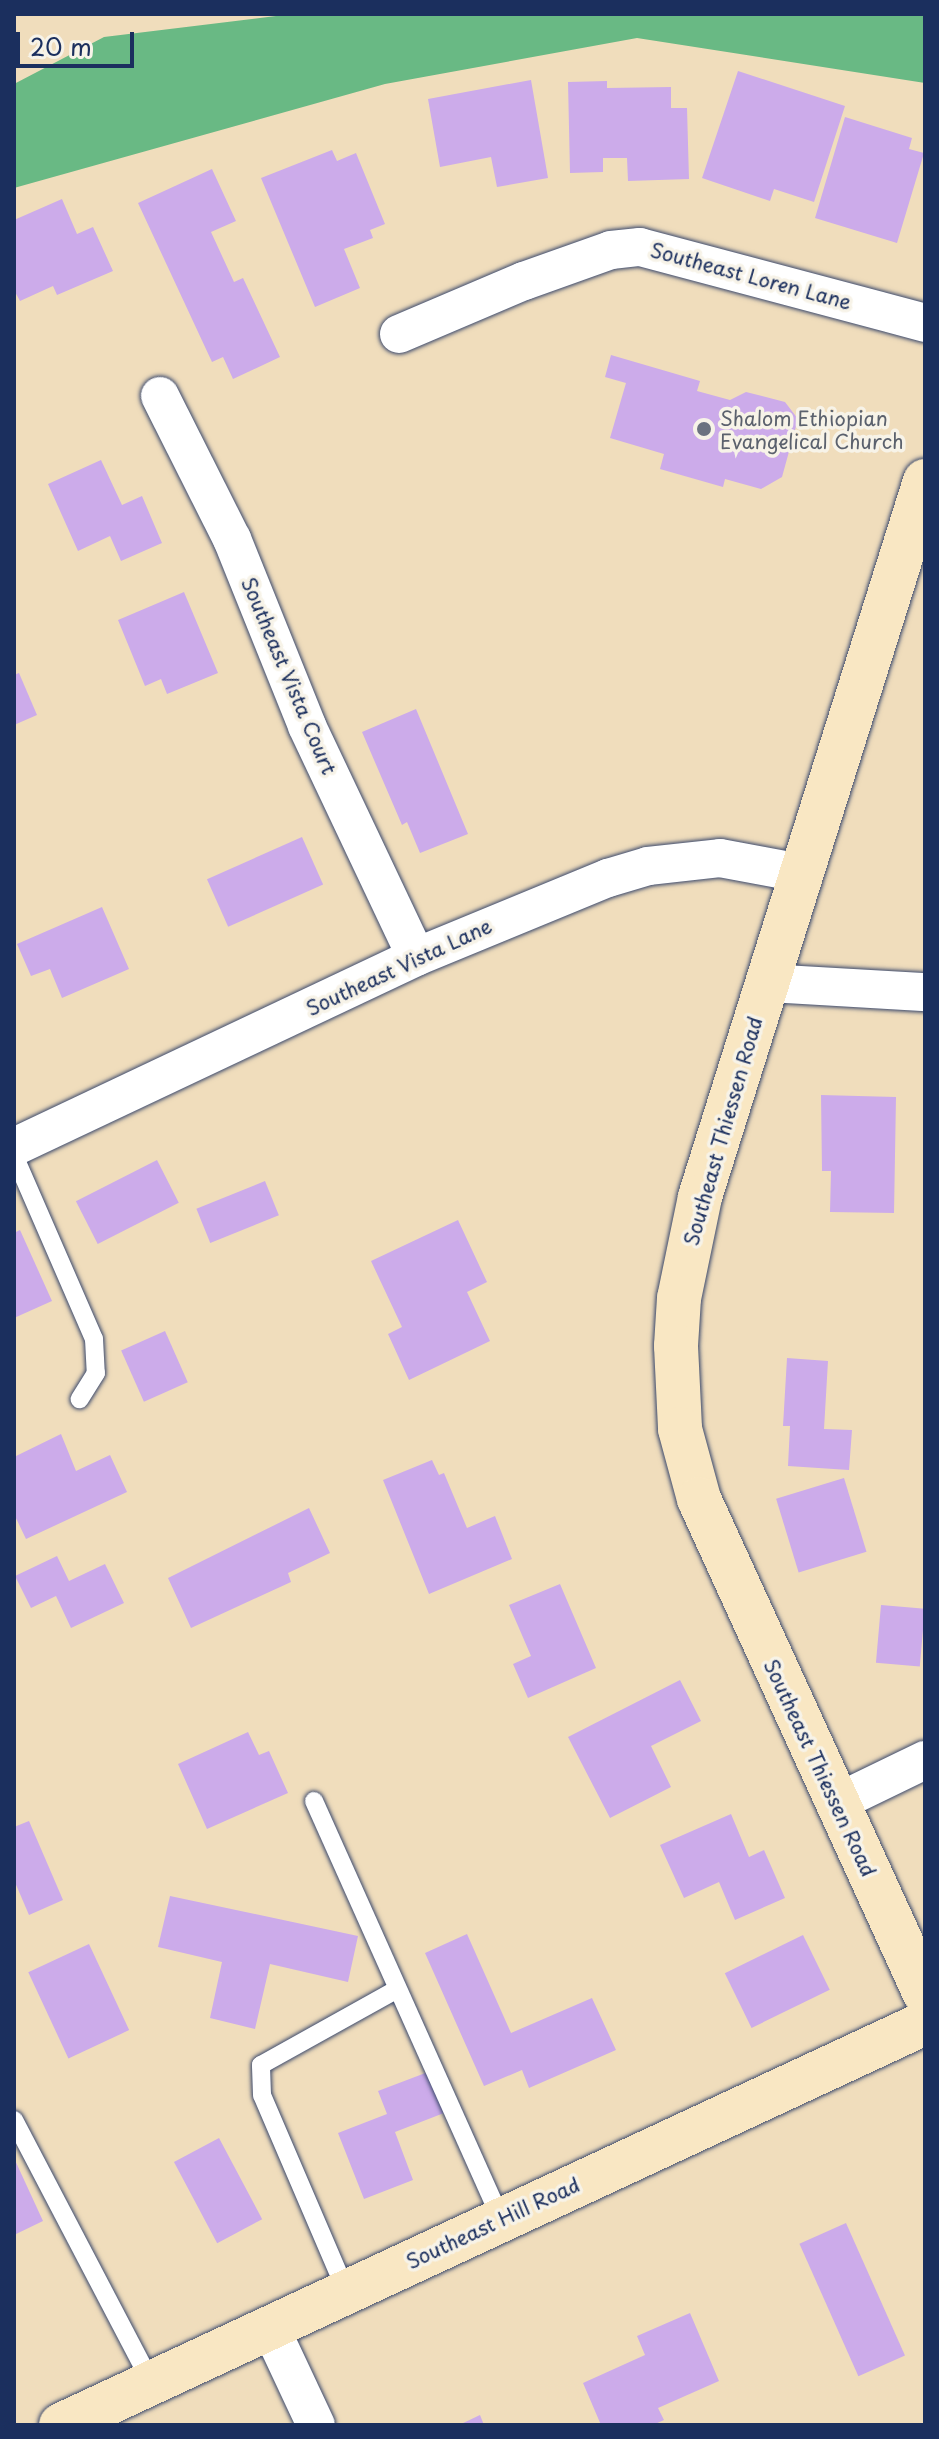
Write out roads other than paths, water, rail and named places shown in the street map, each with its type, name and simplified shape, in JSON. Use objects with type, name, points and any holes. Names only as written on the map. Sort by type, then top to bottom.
[{"type":"main road","name":"Southeast Thiessen Road","points":[[925,481],[801,873],[687,1250],[679,1298],[677,1392],[680,1429],[699,1499],[925,1994]]},
{"type":"main road","name":"Southeast Hill Road","points":[[61,2425],[925,2023]]},
{"type":"street","name":"Southeast Loren Lane","points":[[399,334],[524,281],[611,250],[640,247],[925,323]]},
{"type":"street","name":"Southeast Vista Court","points":[[160,396],[232,539],[307,726],[416,957]]},
{"type":"street","name":"Southeast Vista Lane","points":[[14,1147],[416,957],[536,905],[648,866],[720,858],[801,873]]},
{"type":"street","points":[[767,983],[925,992]]},
{"type":"street","points":[[836,1803],[925,1760]]},
{"type":"street","points":[[270,2327],[316,2425]]},
{"type":"lane","points":[[14,1155],[94,1339],[96,1373],[80,1399]]},
{"type":"lane","points":[[314,1801],[501,2220]]},
{"type":"lane","points":[[346,2291],[262,2095],[261,2065],[396,1990]]},
{"type":"lane","points":[[14,2120],[151,2382]]},
{"type":"place","name":"Shalom Ethiopian Evangelical Church","points":[[704,429]]}]
